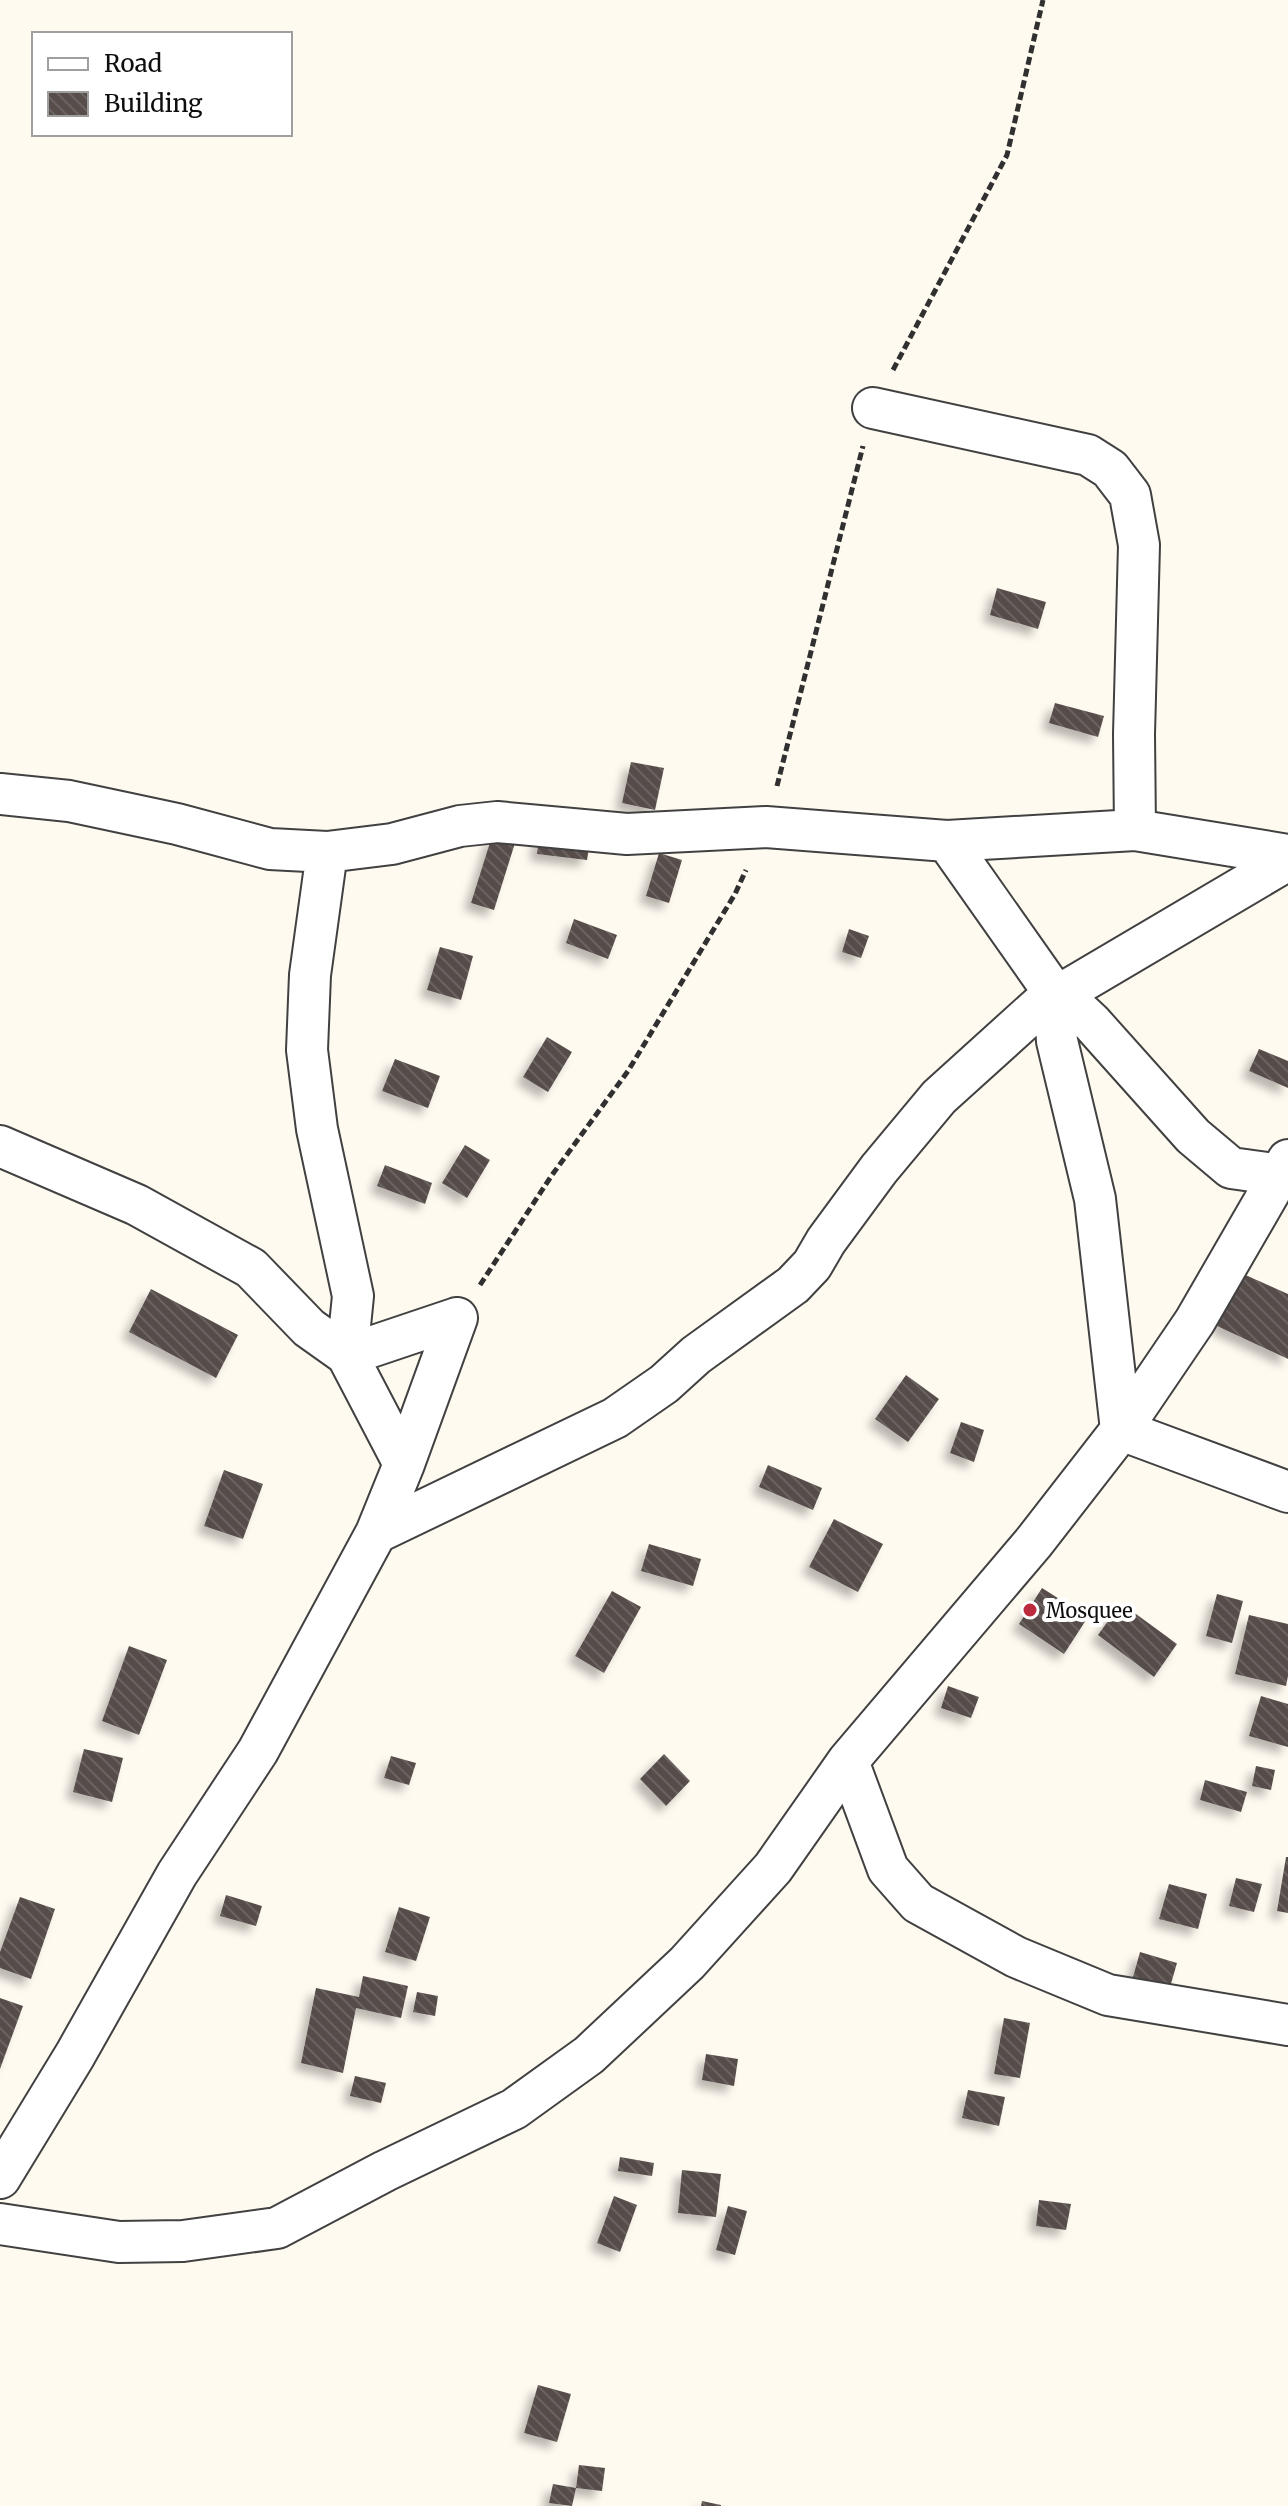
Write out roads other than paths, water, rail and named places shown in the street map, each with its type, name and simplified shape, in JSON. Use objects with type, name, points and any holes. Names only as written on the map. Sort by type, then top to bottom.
[{"type":"street","points":[[873,408],[1088,455],[1110,469],[1130,495],[1139,545],[1135,830]]},
{"type":"street","points":[[0,794],[69,801],[177,824],[270,849],[327,852],[392,844],[460,826],[497,822],[627,834],[766,827],[947,841],[1135,830],[1288,858]]},
{"type":"street","points":[[0,2224],[119,2242],[183,2241],[277,2228],[408,2159],[514,2109],[589,2055],[687,1963],[773,1868],[848,1761],[1034,1542],[1121,1430],[1195,1321],[1286,1170],[1231,1168],[1193,1136],[1091,1022],[1058,994],[947,841]]},
{"type":"street","points":[[327,852],[310,975],[307,1050],[317,1129],[353,1296],[347,1355]]},
{"type":"street","points":[[376,1533],[615,1418],[664,1384],[696,1355],[793,1285],[812,1265],[879,1169],[939,1097],[1058,994],[1288,858]]},
{"type":"street","points":[[1058,994],[1057,1041],[1095,1199],[1121,1430]]},
{"type":"street","points":[[0,1146],[137,1205],[251,1268],[309,1328],[347,1355],[404,1464]]},
{"type":"street","points":[[0,2178],[75,2055],[177,1874],[258,1751],[376,1533],[457,1318],[347,1355]]},
{"type":"street","points":[[1121,1430],[1288,1492]]},
{"type":"street","points":[[848,1761],[888,1869],[918,1903],[1016,1957],[1108,1995],[1288,2025]]},
{"type":"place","name":"Mosquee","points":[[1030,1610]]}]
